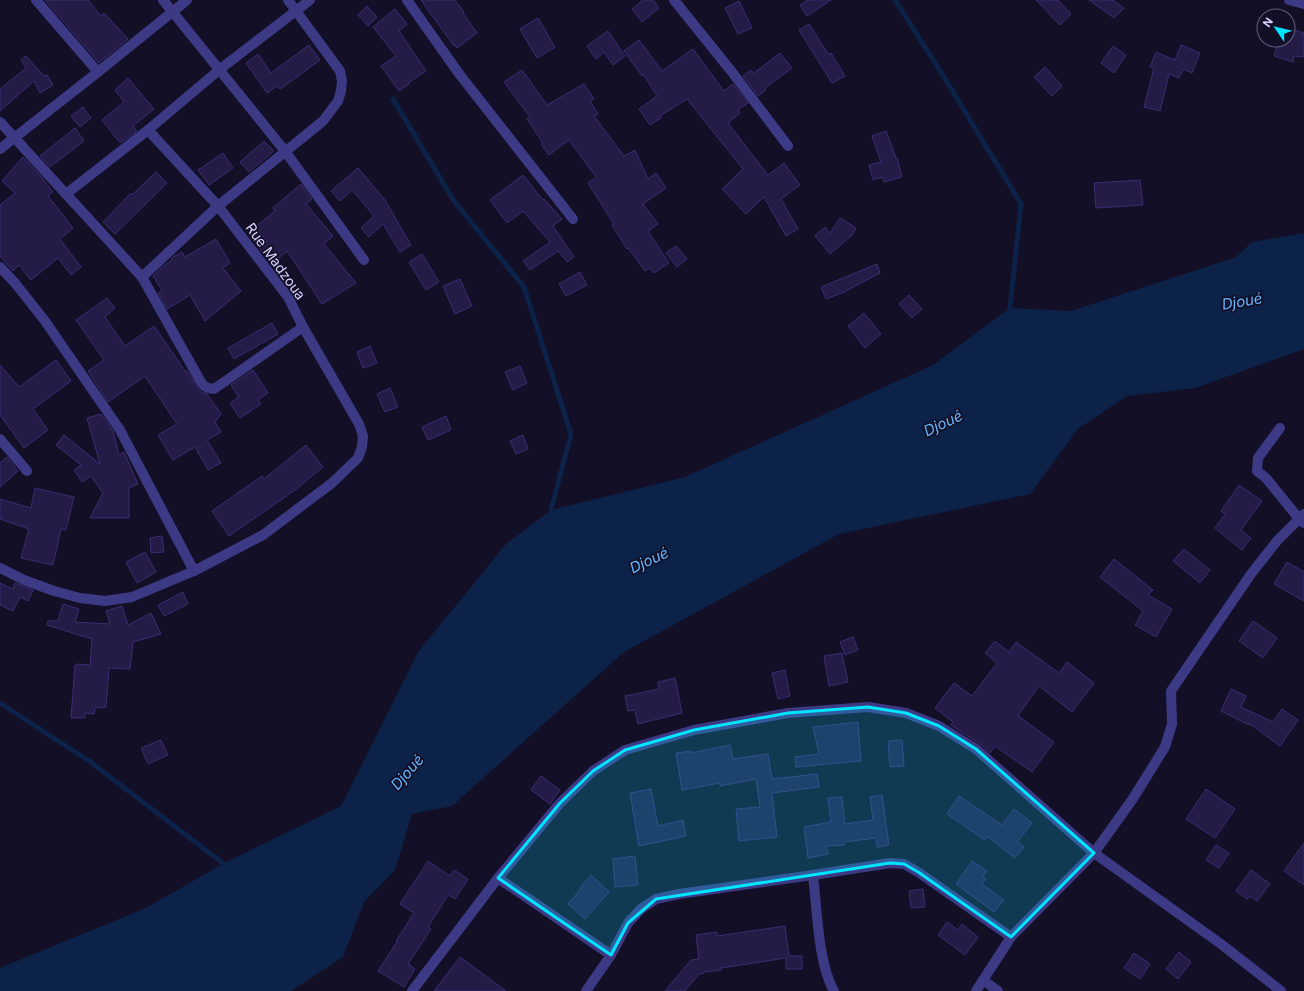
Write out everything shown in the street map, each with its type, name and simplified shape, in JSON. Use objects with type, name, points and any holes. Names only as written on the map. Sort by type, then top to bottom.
[{"type":"street","points":[[36,0],[98,72]]},
{"type":"street","points":[[163,0],[285,151],[364,260]]},
{"type":"street","points":[[0,149],[187,0]]},
{"type":"street","points":[[142,277],[218,206],[323,121],[338,101],[342,86],[340,71],[288,0]]},
{"type":"street","points":[[66,194],[148,130],[219,70],[310,0]]},
{"type":"street","points":[[407,0],[460,75],[573,219]]},
{"type":"street","points":[[674,0],[732,72],[788,146]]},
{"type":"street","points":[[1289,0],[1304,4]]},
{"type":"street","points":[[0,122],[13,138],[142,277],[197,375],[207,388],[214,389],[303,327]]},
{"type":"street","name":"Rue Madzoua","points":[[148,130],[218,206],[288,297],[303,327],[359,424],[363,436],[362,448],[358,458],[332,484],[263,535],[194,571]]},
{"type":"street","points":[[0,267],[15,283],[45,321],[120,430],[194,571],[132,597],[105,601],[80,598],[54,591],[24,580],[0,568]]},
{"type":"street","points":[[976,991],[1011,937],[1094,853],[1132,800],[1165,748],[1172,724],[1171,691],[1251,574],[1277,541],[1303,519],[1258,471],[1258,458],[1280,428]]},
{"type":"street","points":[[0,439],[27,470]]},
{"type":"street","points":[[412,991],[498,878],[560,803],[593,771],[625,750],[694,730],[788,713],[868,707],[906,713],[939,726],[976,749],[1094,853],[1221,944],[1281,991]]},
{"type":"street","points":[[586,991],[611,955],[628,923],[641,909],[656,900],[679,894],[890,863],[904,864],[918,872],[1011,937]]},
{"type":"street","points":[[813,875],[820,943],[830,984],[834,991]]},
{"type":"street","points":[[498,878],[611,955]]},
{"type":"street","points":[[983,980],[998,991]]},
{"type":"highlighted area","points":[[868,707],[906,713],[939,726],[976,749],[1094,853],[1011,937],[918,872],[904,864],[890,863],[656,899],[628,923],[611,955],[498,878],[560,803],[593,771],[625,750],[694,730],[788,713]]},
{"type":"water","name":"Djoué","points":[[1304,233],[1304,349],[1195,388],[1127,396],[1078,429],[1030,494],[839,534],[624,652],[452,806],[412,814],[395,870],[364,902],[343,957],[291,991],[0,991],[0,968],[148,907],[224,863],[341,806],[418,652],[506,544],[551,510],[685,477],[933,365],[1010,308],[1071,311],[1236,257],[1252,242]]},
{"type":"building","points":[[45,0],[88,0],[101,16],[104,13],[128,39],[99,63]]},
{"type":"building","points":[[421,0],[455,0],[477,33],[457,48]]},
{"type":"building","points":[[643,0],[653,0],[659,8],[642,22],[632,9]]},
{"type":"building","points":[[808,0],[831,0],[807,16],[800,5]]},
{"type":"building","points":[[1036,0],[1058,0],[1071,14],[1060,25]]},
{"type":"building","points":[[1089,0],[1113,0],[1124,8],[1114,18]]},
{"type":"building","points":[[739,1],[752,28],[738,34],[725,8]]},
{"type":"building","points":[[367,6],[377,17],[368,26],[358,15]]},
{"type":"building","points":[[395,9],[407,24],[399,31],[426,71],[399,91],[381,66],[396,56],[373,27]]},
{"type":"building","points":[[538,18],[555,47],[537,58],[520,29]]},
{"type":"building","points":[[809,24],[828,54],[831,53],[845,76],[832,83],[799,30]]},
{"type":"building","points":[[1296,30],[1304,33],[1304,57],[1294,56],[1293,62],[1274,56],[1276,48],[1296,48]]},
{"type":"building","points":[[608,31],[625,56],[613,65],[604,52],[596,59],[587,46]]},
{"type":"building","points":[[639,40],[662,71],[693,49],[724,91],[733,84],[748,103],[738,110],[740,113],[728,123],[768,175],[784,163],[800,185],[781,199],[798,229],[786,236],[764,197],[746,214],[722,189],[743,169],[687,99],[660,116],[661,118],[650,125],[639,109],[657,96],[643,74],[642,76],[624,51]]},
{"type":"building","points":[[309,45],[320,60],[280,89],[277,86],[267,93],[246,63],[258,54],[271,73]]},
{"type":"building","points":[[1181,45],[1200,53],[1192,73],[1183,69],[1179,78],[1169,74],[1160,111],[1144,107],[1154,68],[1150,67],[1156,52],[1175,60]]},
{"type":"building","points":[[1113,46],[1126,55],[1114,73],[1101,63]]},
{"type":"building","points":[[780,53],[792,68],[765,88],[766,90],[758,96],[743,76],[751,70],[754,73]]},
{"type":"building","points":[[26,56],[44,76],[47,75],[53,85],[40,93],[34,81],[0,111],[0,89],[26,68],[21,60]]},
{"type":"building","points":[[1045,67],[1062,86],[1052,96],[1034,77]]},
{"type":"building","points":[[522,70],[547,105],[584,84],[594,99],[590,101],[598,114],[594,116],[624,156],[635,150],[648,179],[656,173],[666,188],[643,204],[658,224],[648,231],[669,263],[654,273],[650,268],[645,271],[628,248],[627,249],[612,225],[614,224],[588,183],[596,177],[569,140],[549,155],[527,119],[530,117],[504,82]]},
{"type":"building","points":[[128,78],[154,109],[133,126],[137,131],[120,143],[102,120],[124,102],[115,90]]},
{"type":"building","points":[[83,107],[91,118],[80,127],[71,116]]},
{"type":"building","points":[[75,128],[84,141],[50,167],[40,156]]},
{"type":"building","points":[[886,131],[897,158],[902,177],[884,182],[882,177],[873,180],[869,165],[881,162],[872,136]]},
{"type":"building","points":[[264,141],[274,151],[249,172],[240,162]]},
{"type":"building","points":[[223,153],[233,168],[209,185],[198,170]]},
{"type":"building","points":[[23,157],[53,192],[48,196],[73,228],[60,239],[81,267],[71,275],[58,258],[31,280],[19,265],[13,271],[0,256],[0,205],[15,193],[2,181]]},
{"type":"building","points":[[358,168],[385,200],[411,245],[400,252],[383,224],[369,237],[361,228],[374,216],[352,190],[340,201],[331,191]]},
{"type":"building","points":[[156,172],[167,183],[115,234],[103,222],[131,193],[132,195]]},
{"type":"building","points":[[523,175],[543,200],[544,199],[562,219],[553,226],[574,257],[567,262],[558,251],[530,270],[523,261],[550,242],[523,211],[507,223],[490,200]]},
{"type":"building","points":[[1140,180],[1143,205],[1096,208],[1094,183]]},
{"type":"building","points":[[301,184],[312,199],[306,204],[333,236],[324,244],[356,283],[322,304],[287,251],[271,265],[259,248],[267,241],[255,227],[275,211],[273,208]]},
{"type":"building","points":[[840,218],[856,228],[852,235],[830,254],[815,236],[825,227],[830,233]]},
{"type":"building","points":[[216,239],[230,263],[223,268],[241,291],[205,321],[190,295],[167,309],[158,293],[162,290],[153,276],[172,260],[171,259],[173,257],[182,252],[185,257]]},
{"type":"building","points":[[676,246],[687,259],[677,267],[666,253]]},
{"type":"building","points":[[422,254],[439,282],[426,290],[409,262]]},
{"type":"building","points":[[877,264],[880,273],[844,292],[826,299],[821,287]]},
{"type":"building","points":[[580,272],[587,285],[566,296],[559,284]]},
{"type":"building","points":[[460,279],[472,306],[455,314],[443,286]]},
{"type":"building","points":[[909,295],[922,309],[912,318],[899,304]]},
{"type":"building","points":[[107,298],[115,308],[105,317],[125,346],[154,326],[197,387],[201,392],[207,394],[221,414],[215,422],[221,432],[207,440],[221,463],[208,470],[195,447],[173,460],[158,435],[177,424],[145,376],[108,402],[88,371],[104,360],[76,320]]},
{"type":"building","points":[[864,313],[881,334],[865,348],[848,326]]},
{"type":"building","points":[[272,323],[278,334],[234,359],[228,348]]},
{"type":"building","points":[[370,346],[377,363],[363,368],[357,352]]},
{"type":"building","points":[[56,360],[71,381],[33,409],[48,430],[24,448],[0,415],[0,365],[19,387]]},
{"type":"building","points":[[520,366],[527,383],[513,390],[505,372]]},
{"type":"building","points":[[253,370],[268,393],[258,400],[261,404],[240,418],[230,403],[239,397],[231,385]]},
{"type":"building","points":[[390,388],[398,407],[385,412],[377,394]]},
{"type":"building","points":[[101,414],[113,431],[119,455],[124,452],[138,484],[129,488],[129,518],[90,518],[103,493],[91,476],[82,482],[74,470],[81,465],[56,445],[64,435],[100,464],[87,418]]},
{"type":"building","points":[[446,416],[451,430],[428,440],[422,427]]},
{"type":"building","points":[[523,435],[528,449],[516,454],[510,441]]},
{"type":"building","points":[[306,445],[323,467],[295,490],[229,536],[212,511],[262,476],[264,479]]},
{"type":"building","points":[[7,457],[18,471],[0,487],[0,463]]},
{"type":"building","points":[[1239,485],[1262,501],[1241,530],[1251,538],[1242,550],[1215,528],[1225,514],[1221,511]]},
{"type":"building","points":[[35,488],[74,497],[66,530],[61,529],[53,565],[21,558],[29,529],[0,519],[0,499],[31,508]]},
{"type":"building","points":[[162,536],[164,552],[151,553],[150,538]]},
{"type":"building","points":[[1184,549],[1210,570],[1200,583],[1173,561]]},
{"type":"building","points":[[145,552],[156,572],[137,583],[126,562]]},
{"type":"building","points":[[1114,559],[1153,590],[1148,595],[1172,609],[1156,637],[1135,625],[1143,611],[1100,577]]},
{"type":"building","points":[[1287,562],[1304,572],[1304,601],[1274,584]]},
{"type":"building","points":[[0,583],[13,589],[15,583],[33,590],[28,601],[20,597],[13,611],[0,605]]},
{"type":"building","points":[[183,592],[188,604],[164,616],[158,605]]},
{"type":"building","points":[[63,604],[79,609],[75,622],[110,624],[106,611],[122,606],[128,625],[151,613],[161,634],[133,642],[130,669],[109,668],[106,707],[95,708],[94,714],[85,713],[85,718],[71,718],[75,665],[90,665],[92,639],[47,625],[48,621],[58,621]]},
{"type":"building","points":[[1253,621],[1277,638],[1263,658],[1239,641]]},
{"type":"building","points":[[853,637],[858,650],[845,655],[840,642]]},
{"type":"building","points":[[995,641],[1009,652],[1016,642],[1059,673],[1067,662],[1094,683],[1072,712],[1039,686],[1019,714],[1018,716],[1054,742],[1032,772],[995,746],[990,753],[980,744],[951,725],[953,722],[935,708],[954,683],[972,696],[997,663],[985,653]]},
{"type":"building","points":[[842,653],[848,682],[829,686],[824,656]]},
{"type":"building","points":[[785,670],[790,696],[778,699],[772,673]]},
{"type":"building","points":[[675,678],[682,713],[638,724],[635,710],[628,711],[625,696],[659,689],[658,682]]},
{"type":"building","points":[[1231,689],[1246,696],[1241,707],[1273,722],[1282,709],[1298,720],[1280,746],[1250,724],[1249,725],[1221,711]]},
{"type":"building","points":[[858,722],[861,761],[796,767],[795,757],[819,754],[813,727]]},
{"type":"building","points":[[161,740],[168,755],[148,764],[141,748]]},
{"type":"building","points":[[902,740],[904,766],[890,767],[888,741]]},
{"type":"building","points":[[730,745],[733,759],[768,754],[772,779],[817,774],[819,787],[772,793],[777,837],[739,841],[736,809],[760,807],[756,779],[720,786],[720,783],[682,790],[676,753],[691,751],[691,753]]},
{"type":"building","points":[[541,776],[560,790],[550,804],[531,790]]},
{"type":"building","points":[[651,789],[658,826],[683,820],[686,836],[639,846],[630,793]]},
{"type":"building","points":[[1206,789],[1235,809],[1215,838],[1186,819]]},
{"type":"building","points":[[882,795],[889,845],[877,847],[876,838],[844,842],[844,845],[826,846],[828,854],[808,858],[804,827],[831,822],[828,798],[842,797],[845,824],[873,820],[870,797]]},
{"type":"building","points":[[959,796],[1002,825],[1014,809],[1032,823],[1017,842],[1024,847],[1015,858],[987,836],[985,840],[947,814]]},
{"type":"building","points":[[1304,843],[1304,885],[1284,871]]},
{"type":"building","points":[[1216,845],[1229,853],[1219,868],[1206,860]]},
{"type":"building","points":[[635,856],[638,885],[615,887],[613,859]]},
{"type":"building","points":[[428,861],[450,876],[454,870],[468,879],[455,899],[448,895],[428,927],[431,929],[408,964],[415,969],[404,987],[378,971],[414,913],[400,904]]},
{"type":"building","points":[[972,861],[987,871],[983,876],[986,879],[982,884],[1004,900],[994,912],[956,884]]},
{"type":"building","points":[[1251,870],[1270,884],[1257,901],[1250,896],[1247,899],[1236,891]]},
{"type":"building","points":[[591,875],[609,892],[585,919],[568,904]]},
{"type":"building","points":[[923,889],[925,907],[911,908],[909,891]]},
{"type":"building","points":[[947,922],[958,930],[962,924],[978,937],[965,955],[938,935]]},
{"type":"building","points":[[785,926],[789,956],[802,956],[802,969],[786,969],[786,958],[721,968],[721,970],[699,974],[685,991],[665,991],[691,960],[699,959],[696,935],[717,932],[717,936]]},
{"type":"building","points":[[1179,952],[1191,962],[1178,979],[1166,969]]},
{"type":"building","points":[[1134,953],[1150,964],[1140,979],[1124,968]]},
{"type":"building","points":[[460,957],[506,991],[434,991]]},
{"type":"waterway","points":[[895,0],[944,77],[1021,204],[1010,308]]},
{"type":"waterway","points":[[393,99],[454,201],[524,287],[571,434],[551,510]]},
{"type":"waterway","points":[[0,703],[89,761],[228,867]]}]
